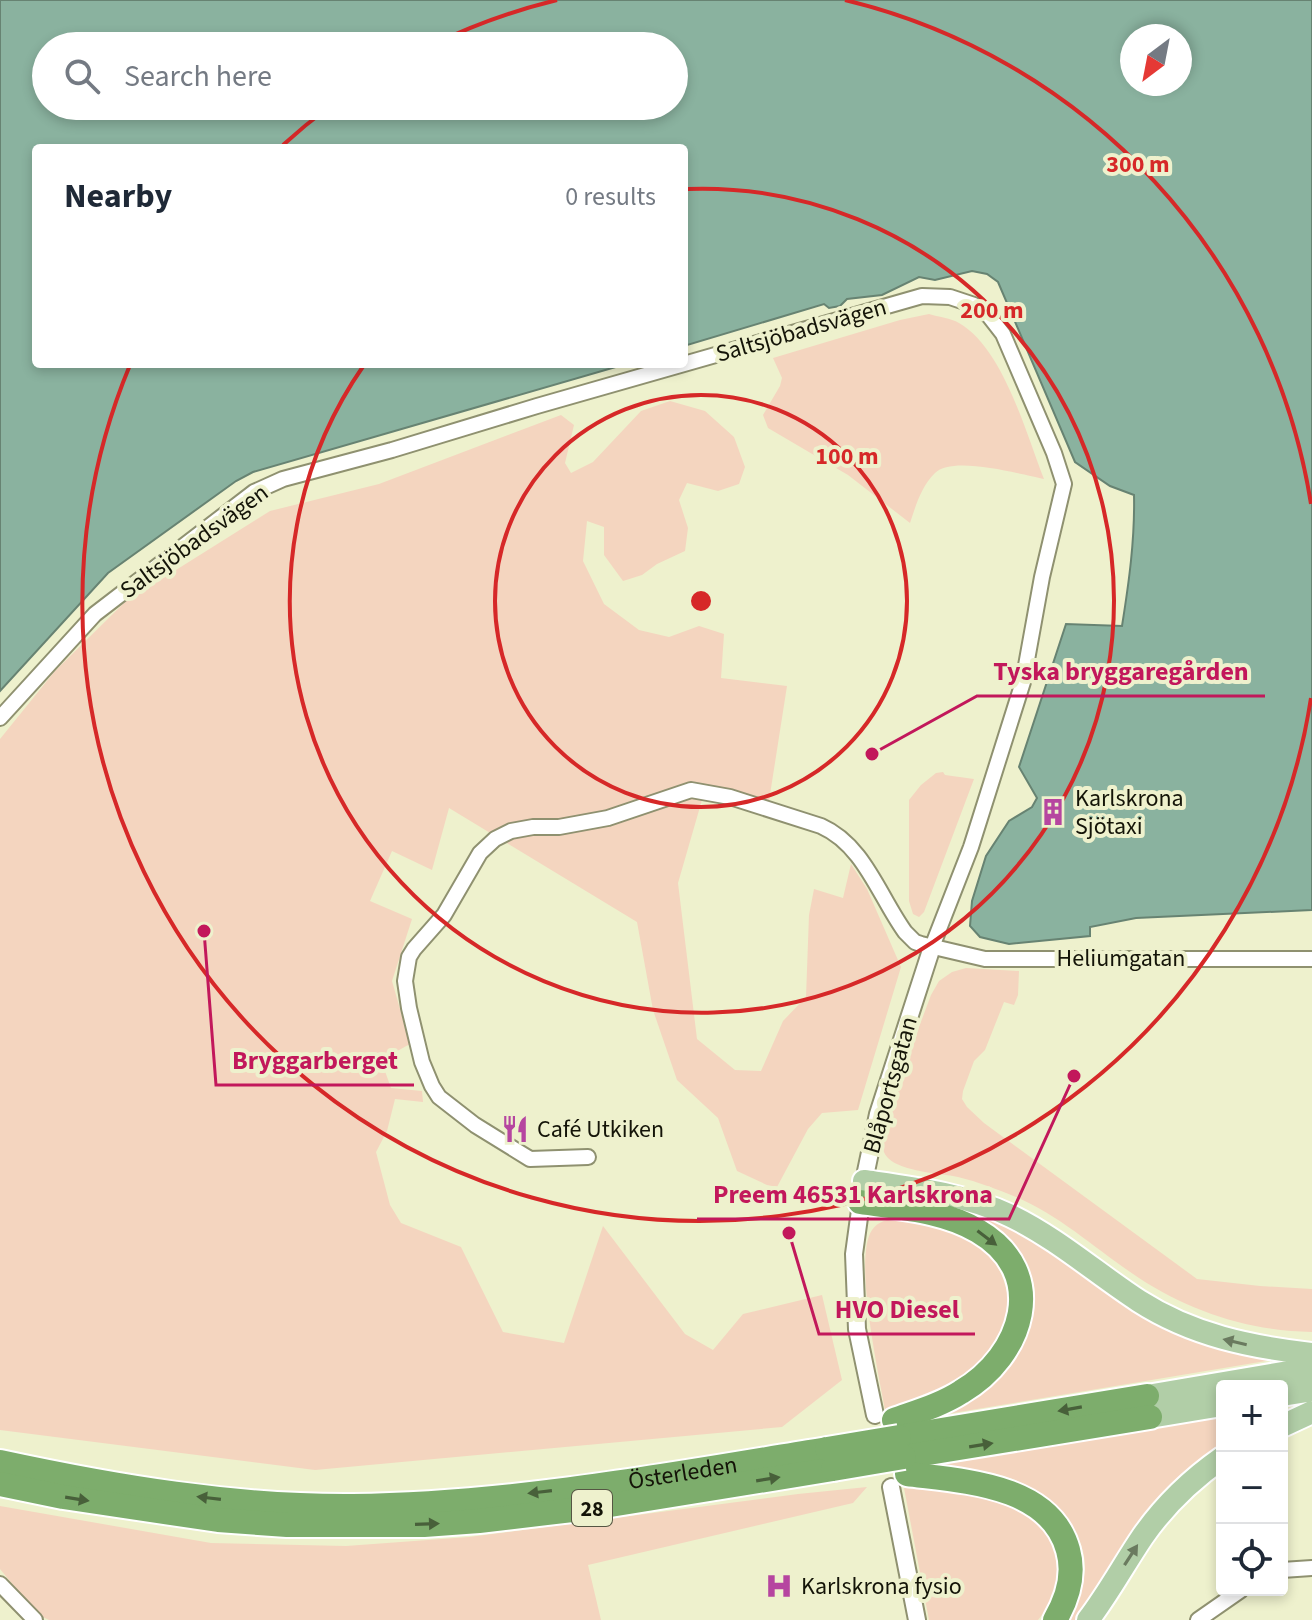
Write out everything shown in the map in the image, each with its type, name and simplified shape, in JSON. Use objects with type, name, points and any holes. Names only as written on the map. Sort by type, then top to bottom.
[{"type":"highway","points":[[834,1457],[895,1448],[991,1369],[1003,1355],[1018,1324],[1021,1307],[1021,1289],[1016,1272],[1007,1255],[993,1241],[960,1221],[862,1191]]},
{"type":"highway","name":"Österleden","points":[[0,1484],[63,1497],[218,1520],[287,1525],[424,1525],[598,1507],[834,1457],[1148,1406]]},
{"type":"highway","points":[[895,1448],[972,1483],[1026,1499],[1051,1516],[1065,1539],[1071,1561],[1068,1592],[1055,1620]]},
{"type":"highway","name":"Österleden","points":[[0,1462],[118,1486],[218,1499],[352,1506],[478,1499],[598,1485],[799,1454],[834,1457]]},
{"type":"main road","points":[[862,1191],[946,1194],[992,1208],[1049,1237],[1140,1301],[1189,1327],[1237,1343],[1312,1354]]},
{"type":"main road","name":"Österleden","points":[[1148,1406],[1312,1368]]},
{"type":"main road","points":[[1288,1394],[1312,1390]]},
{"type":"main road","name":"Österleden","points":[[1148,1406],[1216,1405]]},
{"type":"main road","points":[[1288,1423],[1312,1412]]},
{"type":"main road","points":[[1088,1620],[1161,1513],[1216,1462]]},
{"type":"street","name":"Saltsjöbadsvägen","points":[[688,363],[922,296],[950,297],[974,305],[989,316],[1003,334],[1054,453],[1064,484],[1042,577],[1023,682],[971,847],[932,947]]},
{"type":"street","name":"Saltsjöbadsvägen","points":[[0,718],[95,614],[254,492],[283,479],[670,368]]},
{"type":"street","points":[[588,1157],[530,1159],[475,1125],[439,1097],[422,1062],[405,981],[409,957],[444,915],[480,853],[495,839],[511,831],[559,827],[608,818],[691,790],[730,797],[834,832],[859,858],[905,932],[915,942],[932,947]]},
{"type":"street","name":"Heliumgatan","points":[[932,947],[985,959],[1312,959]]},
{"type":"street","name":"Blåportsgatan","points":[[917,1620],[895,1448],[857,1329],[854,1254],[862,1191],[878,1114],[932,947]]},
{"type":"street","points":[[1288,1570],[1312,1568]]},
{"type":"street","points":[[0,1584],[35,1620]]},
{"type":"street","points":[[1198,1620],[1232,1596]]},
{"type":"shaded area","points":[[0,0],[1312,0],[1312,910],[1136,918],[1090,927],[1090,936],[1009,944],[980,937],[970,926],[972,901],[986,856],[1009,821],[1032,807],[1037,798],[1019,767],[1066,624],[1122,626],[1134,528],[1134,495],[1110,486],[1075,462],[998,282],[987,274],[972,271],[935,280],[919,277],[882,295],[847,299],[840,306],[829,308],[824,304],[688,345],[688,144],[32,144],[32,368],[612,368],[253,472],[108,573],[0,691]]},
{"type":"shaded area","points":[[929,314],[959,323],[975,335],[988,351],[1011,393],[1044,479],[987,467],[944,468],[926,484],[910,523],[848,475],[768,428],[763,415],[782,378],[773,358]]},
{"type":"shaded area","points":[[670,401],[705,411],[734,437],[745,467],[739,484],[718,491],[687,483],[679,500],[688,528],[685,551],[642,575],[623,581],[604,555],[604,527],[587,521],[583,561],[604,604],[639,630],[669,637],[699,626],[724,634],[721,678],[787,686],[769,801],[703,784],[702,800],[678,883],[697,1039],[735,1070],[761,1071],[783,1021],[806,997],[809,915],[814,889],[843,898],[851,864],[867,889],[901,967],[858,1110],[822,1113],[808,1129],[777,1187],[737,1171],[718,1118],[677,1080],[653,1010],[637,922],[449,808],[432,870],[392,851],[370,901],[412,919],[392,981],[410,1044],[381,1060],[391,1088],[422,1091],[423,1102],[395,1099],[387,1131],[376,1152],[390,1205],[401,1223],[461,1247],[503,1332],[564,1343],[603,1226],[685,1334],[713,1350],[743,1314],[822,1295],[842,1380],[782,1427],[315,1470],[0,1430],[0,739],[55,671],[125,602],[270,511],[379,484],[561,415],[574,425],[565,463],[571,473],[593,462],[641,411]]},
{"type":"shaded area","points":[[943,772],[945,775],[974,779],[924,912],[919,917],[913,914],[909,901],[909,800],[921,785],[936,773]]},
{"type":"shaded area","points":[[966,968],[1019,971],[1018,995],[1014,1005],[1004,1002],[985,1050],[974,1061],[963,1091],[962,1099],[967,1107],[984,1123],[1197,1279],[1312,1289],[1312,1332],[1266,1328],[1200,1310],[1139,1278],[1033,1205],[980,1183],[911,1169],[888,1158],[883,1147],[884,1135],[931,995],[939,981],[952,972]]},
{"type":"shaded area","points":[[938,1203],[1008,1222],[1197,1340],[1219,1349],[1278,1359],[947,1414],[991,1387],[1009,1367],[1029,1326],[1035,1295],[1024,1258],[1003,1232],[977,1216]]},
{"type":"shaded area","points":[[887,1220],[941,1228],[977,1244],[989,1254],[1001,1273],[1008,1309],[1004,1328],[995,1346],[965,1377],[928,1398],[885,1410],[869,1317],[865,1265],[872,1230]]},
{"type":"shaded area","points":[[1216,1418],[1216,1455],[1081,1620],[1066,1620],[1079,1596],[1085,1568],[1078,1538],[1061,1512],[1037,1492],[1010,1478],[937,1465]]},
{"type":"shaded area","points":[[867,1487],[853,1503],[588,1565],[601,1620],[49,1620],[37,1614],[0,1569],[0,1506],[211,1543],[346,1546],[469,1537]]},
{"type":"shaded area","points":[[904,1488],[959,1491],[996,1499],[1029,1515],[1043,1526],[1059,1558],[1060,1577],[1055,1595],[1038,1620],[929,1620]]},
{"type":"place","name":"Tyska bryggaregården","points":[[872,754]]},
{"type":"place","name":"Karlskrona Sjötaxi","points":[[1053,812]]},
{"type":"place","name":"Bryggarberget","points":[[204,931]]},
{"type":"place","name":"Preem 46531 Karlskrona","points":[[1074,1076]]},
{"type":"place","name":"Café Utkiken","points":[[515,1129]]},
{"type":"place","name":"HVO Diesel","points":[[789,1233]]},
{"type":"place","name":"Karlskrona fysio","points":[[779,1586]]}]
